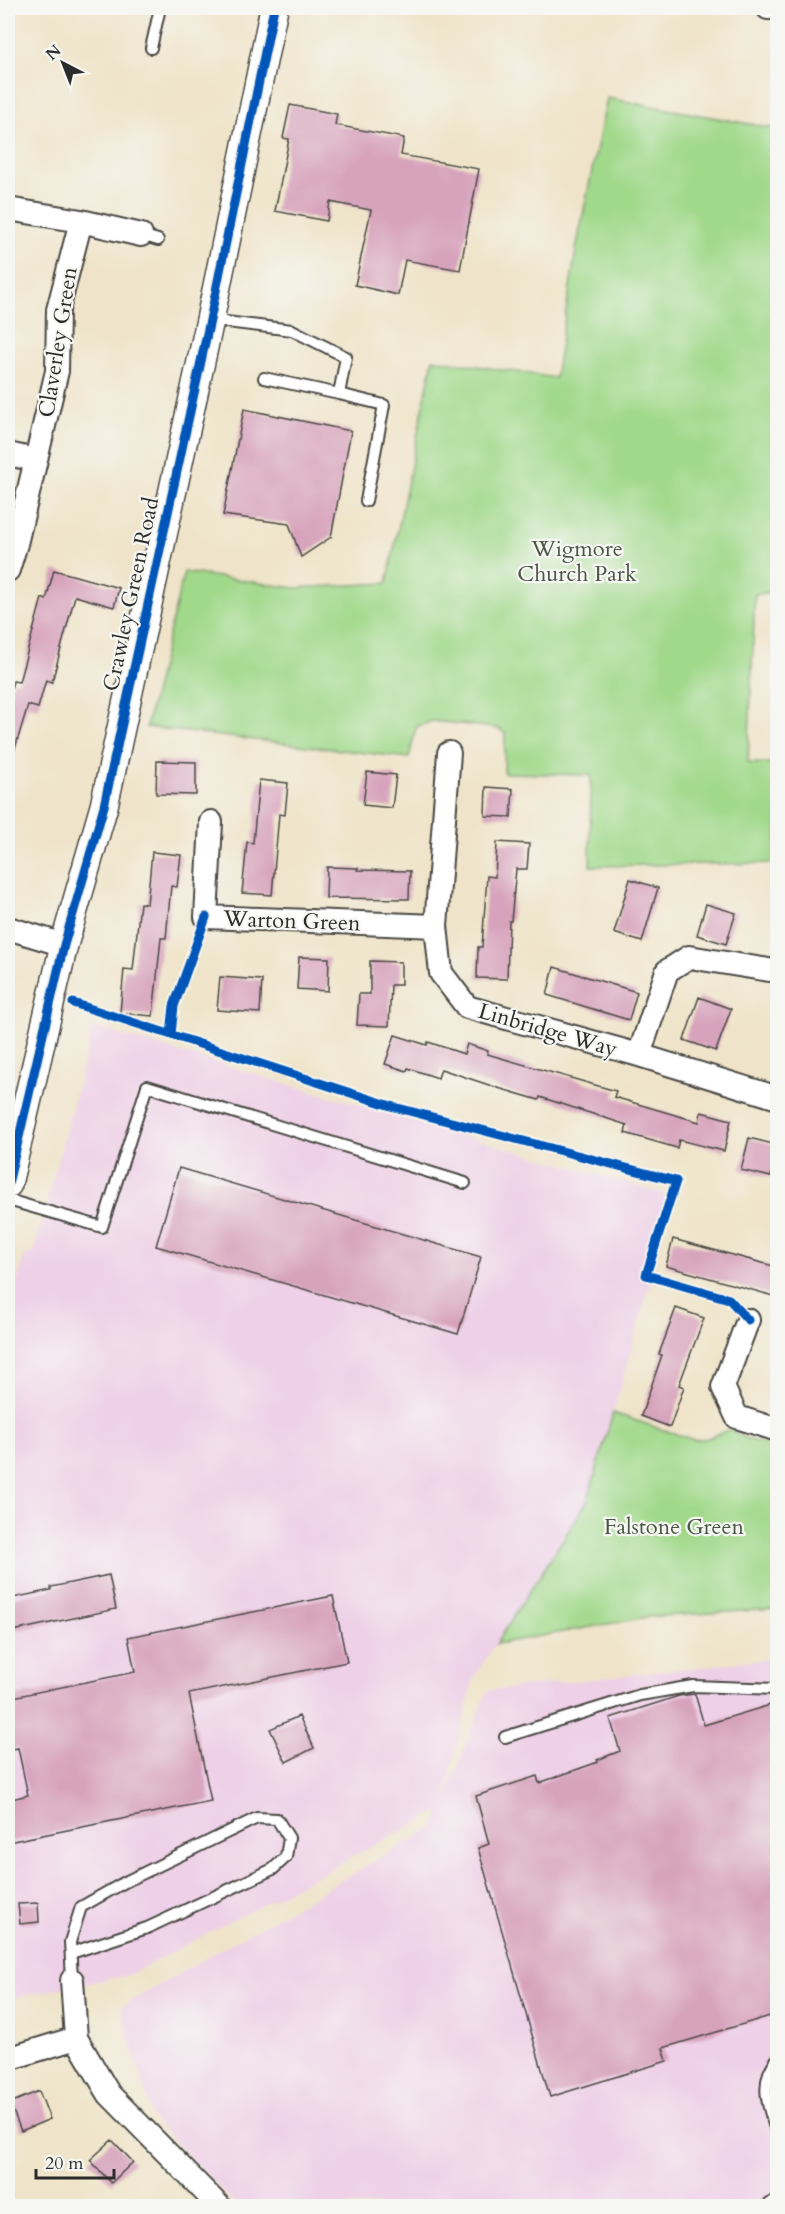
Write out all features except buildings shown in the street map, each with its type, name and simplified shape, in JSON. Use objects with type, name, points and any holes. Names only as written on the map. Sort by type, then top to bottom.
[{"type":"street","name":"Crawley Green Road","points":[[8,1184],[64,945],[104,806],[210,320],[274,8]]},
{"type":"street","points":[[768,8],[777,8]]},
{"type":"street","points":[[8,209],[81,221],[150,238]]},
{"type":"street","name":"Claverley Green","points":[[8,570],[57,371],[58,310],[81,221]]},
{"type":"street","points":[[8,453],[35,460]]},
{"type":"street","name":"Linbridge Way","points":[[449,753],[436,926],[441,973],[467,1007],[639,1055],[777,1098]]},
{"type":"street","name":"Warton Green","points":[[211,822],[206,917],[436,926]]},
{"type":"street","points":[[8,928],[64,945]]},
{"type":"street","points":[[639,1055],[667,971],[689,957],[773,968]]},
{"type":"street","points":[[748,1320],[723,1387],[737,1417],[777,1430]]},
{"type":"street","points":[[72,1980],[76,2038],[109,2094],[208,2203]]},
{"type":"street","points":[[8,2059],[76,2038]]},
{"type":"lane","points":[[151,48],[160,8]]},
{"type":"lane","points":[[210,320],[291,330],[346,357],[339,394]]},
{"type":"lane","points":[[264,378],[384,405],[366,501]]},
{"type":"lane","points":[[8,1200],[102,1227],[147,1086],[465,1183]]},
{"type":"lane","points":[[505,1737],[640,1695],[693,1686],[777,1689]]},
{"type":"lane","points":[[71,1953],[147,1928],[273,1869],[286,1857],[289,1838],[277,1819],[257,1818],[125,1882],[81,1907],[70,1942],[72,1980]]},
{"type":"lane","points":[[777,2058],[767,2076],[766,2096],[777,2136]]},
{"type":"lane","points":[[767,2206],[777,2198]]},
{"type":"shaded area","points":[[93,1027],[667,1195],[645,1271],[653,1274],[587,1502],[474,1677],[443,1803],[487,1691],[777,1658],[777,2206],[237,2206],[153,2119],[121,2007],[434,1827],[441,1810],[129,1975],[8,1999],[8,1313],[25,1253],[33,1255]]},
{"type":"green space","name":"Wigmore Church Park","points":[[607,98],[777,129],[778,592],[755,594],[748,763],[777,763],[778,830],[775,863],[590,866],[591,775],[504,773],[505,733],[497,728],[432,721],[416,727],[409,758],[146,727],[184,572],[295,588],[387,583],[433,359],[555,378],[578,239]]},
{"type":"green space","name":"Falstone Green","points":[[613,1413],[694,1440],[708,1438],[730,1429],[745,1438],[777,1448],[777,1609],[647,1617],[496,1644],[587,1502]]},
{"type":"cycle path","points":[[8,1184],[64,945],[104,806],[210,320],[274,8]]},
{"type":"cycle path","points":[[171,1034],[174,1006],[206,917]]},
{"type":"cycle path","points":[[73,1003],[394,1107],[676,1181],[646,1275],[729,1299],[748,1320]]}]
